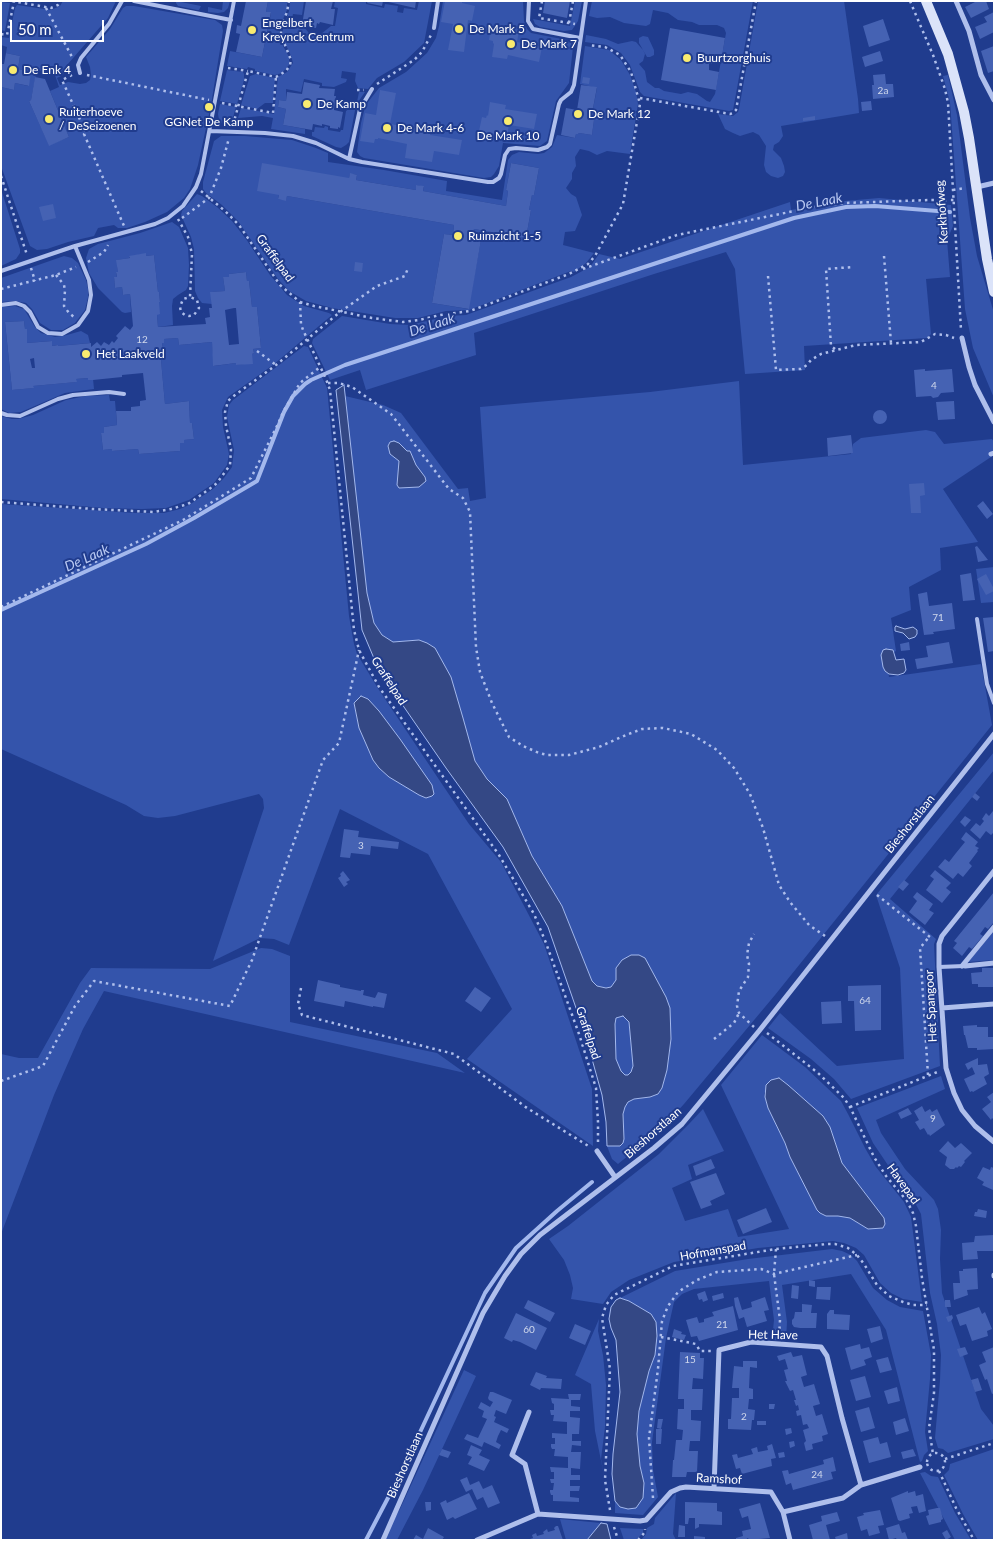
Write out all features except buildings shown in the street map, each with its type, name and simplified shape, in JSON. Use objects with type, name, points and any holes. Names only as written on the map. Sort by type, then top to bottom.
[{"type":"street","points":[[956,1],[969,31],[981,75],[994,100]]},
{"type":"street","points":[[929,2],[957,84],[969,138],[994,292]]},
{"type":"street","points":[[976,187],[994,183]]},
{"type":"street","points":[[962,340],[975,385],[994,422]]},
{"type":"street","name":"Bieshorstlaan","points":[[383,1540],[483,1313],[521,1254],[540,1235],[654,1148],[682,1124],[760,1030],[994,734]]},
{"type":"street","points":[[939,944],[942,936],[994,871]]},
{"type":"street","points":[[964,966],[994,927]]},
{"type":"street","name":"Het Spangoor","points":[[939,944],[946,1068],[962,1110],[975,1126],[994,1142]]},
{"type":"street","points":[[964,966],[994,963]]},
{"type":"street","points":[[942,1008],[994,1004]]},
{"type":"street","points":[[597,1151],[616,1177]]},
{"type":"street","name":"Het Have","points":[[719,1350],[751,1342],[821,1347],[827,1356],[861,1485]]},
{"type":"street","points":[[714,1488],[719,1350]]},
{"type":"street","points":[[477,1540],[538,1514],[525,1464],[512,1455],[529,1412]]},
{"type":"street","points":[[783,1512],[842,1498],[861,1485],[920,1467]]},
{"type":"street","name":"Ramshof","points":[[538,1514],[640,1521],[646,1520],[676,1489],[686,1487],[771,1492],[783,1512],[790,1540]]},
{"type":"lane","points":[[79,72],[78,65],[81,58],[109,24],[122,1]]},
{"type":"lane","points":[[134,1],[231,20]]},
{"type":"lane","points":[[1,271],[75,246],[155,224],[174,214],[183,206],[196,187],[201,174],[234,1]]},
{"type":"lane","points":[[434,28],[438,1]]},
{"type":"lane","points":[[529,1],[528,16],[532,29],[580,38]]},
{"type":"lane","points":[[210,131],[293,136],[316,143],[349,159],[488,182],[496,180],[501,174],[505,155],[509,149],[538,150],[550,144],[559,104],[574,85],[586,1]]},
{"type":"lane","points":[[349,159],[360,109],[372,89]]},
{"type":"lane","points":[[1,305],[16,303],[24,306],[41,329],[53,334],[68,332],[81,322],[90,304],[91,287],[75,246]]},
{"type":"lane","points":[[1,413],[20,416],[58,399],[73,395],[109,392],[124,394]]},
{"type":"lane","points":[[977,619],[988,684],[994,702]]},
{"type":"lane","points":[[939,967],[964,966]]},
{"type":"path","points":[[1,34],[7,35],[13,1],[46,8],[55,6],[60,1]]},
{"type":"path","points":[[222,67],[276,77],[286,71],[291,62],[280,35],[289,1]]},
{"type":"path","points":[[542,1],[539,18],[582,25]]},
{"type":"path","points":[[569,23],[573,1]]},
{"type":"path","points":[[640,98],[733,114],[736,110],[756,1]]},
{"type":"path","name":"Kerkhofweg","points":[[910,1],[933,55],[948,103],[962,340]]},
{"type":"path","points":[[46,8],[79,72]]},
{"type":"path","points":[[372,89],[414,60],[426,46],[434,28]]},
{"type":"path","points":[[574,272],[591,261],[620,212],[640,109],[640,98],[631,72],[620,55],[604,47],[579,44]]},
{"type":"path","points":[[127,232],[62,80],[79,72],[273,113],[276,77]]},
{"type":"path","points":[[178,220],[209,198],[221,168],[248,72]]},
{"type":"path","points":[[1,176],[35,280],[1,289]]},
{"type":"path","name":"Graffelpad","points":[[196,187],[239,225],[280,285],[300,302],[301,324],[328,383],[354,630],[359,650],[379,687],[499,855],[534,914],[579,1034],[596,1088],[597,1151]]},
{"type":"path","points":[[300,302],[372,318],[403,322],[419,320],[470,311],[677,235],[814,207],[854,202],[954,200]]},
{"type":"path","points":[[174,214],[188,237],[192,254],[190,296]]},
{"type":"path","points":[[884,256],[891,343]]},
{"type":"path","points":[[837,350],[832,346],[826,269],[853,267]]},
{"type":"path","points":[[1,502],[154,512],[188,504],[217,483],[230,465],[231,449],[225,417],[228,401],[276,365],[340,312],[377,286],[405,276],[408,268]]},
{"type":"path","points":[[56,275],[64,285],[66,309],[81,322]]},
{"type":"path","points":[[768,276],[775,369],[778,371],[801,369],[810,360],[821,354],[856,345],[921,342],[935,334],[962,340]]},
{"type":"path","points":[[190,296],[197,300],[199,308],[194,315],[189,316],[181,312],[180,307],[182,300],[190,296]]},
{"type":"path","points":[[257,351],[276,365]]},
{"type":"path","points":[[1,606],[183,520],[251,478],[283,412],[300,383],[320,367]]},
{"type":"path","points":[[328,383],[339,383],[352,387],[391,414],[449,489],[463,498],[470,512],[476,647],[480,672],[492,703],[509,737],[539,753],[569,755],[599,747],[642,729],[663,728],[691,734],[717,750],[734,768],[750,794],[763,828],[779,885],[790,902],[809,924],[831,940]]},
{"type":"path","points":[[1,1081],[43,1066],[75,1006],[94,981],[230,1006],[252,960],[323,760],[339,743],[359,650]]},
{"type":"path","points":[[871,889],[939,944]]},
{"type":"path","points":[[714,1039],[734,1023],[739,1013],[736,1006],[739,991],[748,977],[749,964],[747,955],[749,943],[754,934]]},
{"type":"path","points":[[928,1075],[920,948],[929,937]]},
{"type":"path","points":[[301,988],[298,1004],[302,1016],[454,1054],[527,1108],[597,1151]]},
{"type":"path","name":"Havepad","points":[[739,1013],[748,1023],[818,1073],[844,1098],[874,1157],[886,1176],[907,1201],[913,1213],[934,1356],[934,1394],[929,1428],[933,1454],[928,1458],[928,1465],[932,1470],[939,1471],[956,1508],[974,1540]]},
{"type":"path","points":[[850,1107],[946,1068]]},
{"type":"path","name":"Hofmanspad","points":[[618,1540],[607,1501],[605,1480],[610,1369],[602,1318],[606,1304],[614,1295],[673,1266],[776,1249],[835,1244],[848,1248],[857,1255],[876,1285],[884,1292],[902,1302],[912,1305],[926,1305]]},
{"type":"path","points":[[776,1249],[774,1274],[780,1320],[778,1343]]},
{"type":"path","points":[[655,1510],[648,1438],[662,1321],[668,1306],[678,1292],[697,1280],[717,1272],[761,1269],[774,1274],[857,1255]]},
{"type":"path","points":[[661,1337],[696,1344],[700,1351],[719,1350]]},
{"type":"path","points":[[945,1459],[994,1443]]},
{"type":"path","points":[[933,1454],[940,1454],[945,1459]]},
{"type":"path","points":[[939,1471],[944,1466],[945,1459]]},
{"type":"shaded area","points":[[63,1],[116,1],[108,18],[67,65],[63,75],[57,78],[60,85],[68,82],[86,83],[90,80],[90,67],[86,57],[110,29],[126,6],[215,20],[222,25],[223,31],[211,105],[198,165],[190,189],[184,198],[167,212],[145,222],[127,228],[118,228],[114,225],[98,228],[94,236],[37,250],[30,246],[1,166],[1,87],[14,90],[15,83],[28,86],[31,72],[18,69],[20,56],[6,53],[7,47],[1,45],[1,37],[9,38],[17,5],[51,10],[60,6]],"holes":[[[37,69],[47,74],[54,72],[59,87],[50,91],[69,137],[49,145],[29,101],[31,100]]]},
{"type":"shaded area","points":[[176,1],[201,6],[197,10],[178,6]]},
{"type":"shaded area","points":[[223,1],[230,1],[228,8],[224,12],[208,12],[208,7],[222,10]]},
{"type":"shaded area","points":[[268,1],[287,1],[287,10],[280,26],[279,34],[289,57],[289,65],[282,73],[275,75],[255,71],[255,69],[248,67],[247,69],[227,66],[230,51],[262,57],[271,13],[266,12]]},
{"type":"shaded area","points":[[290,1],[304,1],[302,15],[293,14],[291,24],[302,25],[309,33],[318,35],[331,26],[335,26],[338,8],[334,7],[335,1],[366,1],[366,4],[384,8],[385,4],[398,6],[397,12],[403,13],[404,8],[417,10],[419,1],[432,1],[424,43],[404,62],[377,78],[368,89],[358,88],[355,81],[356,73],[342,71],[341,78],[347,79],[346,82],[334,87],[322,86],[322,83],[304,79],[301,92],[286,89],[286,101],[279,100],[278,107],[286,109],[283,125],[305,129],[305,134],[271,129],[273,118],[262,116],[238,118],[241,108],[274,114],[278,77],[287,72],[293,63],[282,36]]},
{"type":"shaded area","points":[[443,1],[523,1],[524,21],[531,33],[567,40],[573,47],[569,83],[556,101],[547,141],[540,146],[503,143],[499,166],[491,177],[484,178],[364,158],[357,152],[361,123],[368,102],[379,88],[406,72],[427,53],[436,38]]},
{"type":"shaded area","points":[[575,1],[582,1],[578,21],[572,30],[564,31],[540,27],[535,24],[533,19],[570,26]]},
{"type":"shaded area","points":[[592,1],[753,1],[733,110],[729,111],[644,96],[640,92],[630,65],[621,53],[607,45],[585,42],[586,35],[606,39],[618,44],[636,42],[645,54],[643,61],[639,64],[645,71],[647,82],[655,88],[664,91],[697,94],[710,102],[715,94],[726,33],[724,28],[717,25],[699,25],[678,20],[668,13],[653,10],[650,24],[646,26],[624,23],[610,17],[597,18],[589,16]]},
{"type":"shaded area","points":[[758,1],[844,1],[858,99],[859,113],[781,126],[783,136],[774,145],[773,150],[781,158],[785,172],[783,176],[778,178],[766,172],[764,165],[766,146],[759,135],[753,132],[740,136],[725,129],[718,114],[733,116],[738,112]]},
{"type":"shaded area","points":[[1,2],[10,3],[5,31],[1,30]]},
{"type":"shaded area","points":[[643,36],[648,37],[654,50],[654,55],[650,57],[647,57],[639,43],[639,38]]},
{"type":"shaded area","points":[[585,46],[609,50],[621,60],[630,75],[638,104],[630,154],[607,151],[597,155],[580,149],[575,157],[576,166],[572,173],[572,179],[566,188],[576,197],[582,215],[575,231],[565,232],[563,245],[594,253],[586,263],[574,272],[571,271],[469,310],[446,311],[418,318],[395,318],[332,308],[306,301],[289,291],[278,279],[238,221],[203,189],[203,182],[214,141],[221,136],[245,136],[292,140],[328,153],[328,162],[447,181],[446,191],[502,200],[508,160],[512,155],[519,152],[544,153],[552,147],[557,135],[575,138],[576,134],[579,133],[592,135],[594,120],[591,119],[597,88],[580,84]],"holes":[[[511,163],[539,168],[529,210],[531,210],[526,238],[474,229],[472,238],[481,240],[468,309],[432,303],[444,234],[453,235],[454,225],[287,196],[286,200],[278,199],[279,195],[349,178],[350,174],[357,175],[356,180],[416,190],[417,185],[424,187],[423,191],[506,206],[508,191],[506,190]]]},
{"type":"shaded area","points":[[227,70],[243,72],[244,74],[237,104],[220,101]]},
{"type":"shaded area","points":[[256,74],[275,78],[273,103],[265,103],[257,109],[241,105],[250,76]]},
{"type":"shaded area","points":[[948,75],[957,115],[970,218],[977,256],[994,313],[994,398],[973,348],[965,309],[950,102],[943,76]]},
{"type":"shaded area","points":[[359,92],[365,92],[356,105],[349,142],[346,145],[341,148],[336,147],[312,136],[315,127],[324,128],[325,126],[328,127],[328,130],[340,132],[343,130],[346,111],[357,102]]},
{"type":"shaded area","points":[[220,104],[236,107],[230,128],[224,126],[219,120]]},
{"type":"shaded area","points":[[1,189],[20,253],[16,259],[1,266]]},
{"type":"shaded area","points":[[197,194],[217,207],[232,221],[270,275],[287,295],[304,306],[332,315],[273,365],[228,397],[222,410],[223,427],[229,454],[227,465],[214,483],[189,500],[166,508],[142,509],[103,508],[1,499],[1,416],[18,419],[33,415],[66,400],[86,396],[109,395],[110,401],[115,401],[117,425],[104,427],[104,433],[101,433],[103,450],[138,449],[139,454],[180,451],[180,443],[184,443],[184,440],[194,439],[192,423],[190,423],[189,401],[165,404],[161,359],[164,354],[162,343],[164,343],[164,339],[178,338],[179,345],[212,342],[214,366],[252,363],[253,349],[261,348],[257,307],[252,307],[246,272],[229,274],[229,277],[223,277],[225,291],[211,292],[212,304],[202,303],[195,291],[194,249],[181,215],[182,211]]},
{"type":"shaded area","points":[[879,198],[951,205],[953,226],[947,240],[950,277],[926,279],[931,334],[927,338],[804,346],[805,370],[745,374],[735,269],[726,252],[474,333],[476,355],[366,390],[360,370],[330,380],[312,343],[313,339],[342,316],[390,324],[410,325],[448,316],[466,315],[571,277],[590,267],[599,254],[620,259],[790,202],[791,210],[834,202]]},
{"type":"shaded area","points":[[172,222],[179,227],[188,248],[188,286],[186,290],[173,299],[173,325],[158,327],[157,315],[160,302],[154,255],[146,256],[146,254],[143,254],[117,260],[118,272],[116,273],[117,277],[114,277],[115,288],[122,287],[123,295],[130,294],[131,312],[125,313],[98,288],[89,273],[86,258],[89,249],[98,244]]},
{"type":"shaded area","points":[[64,256],[72,258],[78,263],[88,289],[85,310],[75,323],[63,330],[51,330],[40,323],[26,303],[15,301],[1,302],[1,278]]},
{"type":"shaded area","points":[[15,306],[24,309],[41,333],[55,337],[81,331],[88,335],[90,343],[52,346],[51,341],[27,343],[27,329],[25,329],[24,321],[5,322],[12,390],[76,382],[76,379],[88,378],[93,379],[94,389],[65,393],[21,412],[9,413],[1,409],[1,307]]},
{"type":"shaded area","points":[[304,346],[308,347],[327,388],[349,616],[357,654],[469,824],[501,862],[544,944],[592,1089],[593,1146],[467,1059],[512,1009],[428,854],[340,809],[289,945],[274,939],[260,938],[213,961],[264,808],[263,799],[259,794],[175,816],[158,818],[144,816],[126,805],[1,749],[1,504],[135,513],[164,513],[189,505],[213,489],[232,467],[234,450],[227,417],[229,405]],"holes":[[[368,699],[379,711],[431,785],[434,794],[373,760],[367,745]]]},
{"type":"shaded area","points":[[739,381],[743,465],[851,454],[853,444],[861,438],[926,430],[935,432],[944,444],[992,439],[994,442],[994,455],[943,489],[978,542],[940,548],[941,570],[909,587],[911,610],[891,618],[896,651],[886,658],[889,677],[981,664],[992,725],[775,995],[684,1104],[662,1128],[618,1164],[612,1159],[607,1146],[620,1146],[624,1138],[623,1114],[628,1101],[658,1094],[662,1088],[667,1070],[671,1039],[616,968],[616,980],[611,987],[597,986],[592,981],[562,906],[532,856],[507,799],[487,779],[475,761],[469,742],[419,640],[393,642],[382,635],[374,623],[367,594],[358,524],[345,396],[383,405],[401,413],[458,489],[468,488],[470,501],[486,498],[480,407],[650,392]]},
{"type":"shaded area","points":[[344,385],[367,593],[374,623],[382,635],[393,642],[419,640],[435,648],[451,677],[475,761],[487,779],[507,799],[532,856],[562,906],[592,981],[597,986],[611,987],[616,980],[616,968],[622,960],[631,955],[639,955],[645,958],[666,997],[670,1008],[671,1039],[667,1070],[662,1088],[658,1094],[628,1102],[623,1114],[624,1139],[620,1146],[607,1146],[602,1095],[585,1034],[548,927],[503,847],[384,678],[362,630],[336,390]],"holes":[[[623,1016],[629,1022],[633,1066],[631,1072],[625,1075],[621,1071],[616,1059],[615,1024],[616,1018]]]},
{"type":"shaded area","points":[[394,441],[407,451],[410,451],[416,465],[425,477],[426,481],[419,487],[399,488],[397,485],[399,461],[390,454],[388,446],[390,442]]},
{"type":"shaded area","points":[[994,567],[994,602],[981,603],[976,569]]},
{"type":"shaded area","points":[[896,626],[905,629],[913,627],[917,630],[917,634],[909,639],[903,633],[895,631]]},
{"type":"shaded area","points":[[883,650],[893,650],[896,660],[904,659],[906,670],[904,673],[898,675],[889,674],[885,671],[881,655]]},
{"type":"shaded area","points":[[361,696],[368,699],[379,711],[400,739],[432,785],[434,794],[432,796],[426,798],[419,795],[389,777],[373,760],[359,728],[354,703]]},
{"type":"shaded area","points":[[994,752],[994,770],[890,899],[936,939],[934,944],[940,1066],[851,1099],[834,1079],[811,1059],[768,1028],[780,1013],[837,1066],[904,1059],[900,968],[876,895]]},
{"type":"shaded area","points":[[994,931],[994,960],[968,962]]},
{"type":"shaded area","points":[[261,948],[272,949],[290,956],[290,1022],[437,1053],[465,1073],[104,991],[83,1029],[54,1095],[1,1234],[1,1054],[19,1058],[38,1058],[80,983],[91,968],[210,969]]},
{"type":"shaded area","points":[[623,1016],[629,1022],[633,1066],[628,1075],[621,1071],[616,1059],[615,1024],[616,1018]]},
{"type":"shaded area","points":[[762,1035],[805,1067],[841,1101],[876,1167],[904,1202],[911,1217],[922,1302],[903,1299],[891,1293],[880,1283],[864,1255],[856,1248],[833,1241],[758,1248],[674,1262],[629,1280],[611,1292],[603,1304],[571,1299],[573,1288],[570,1275],[564,1260],[549,1239],[659,1154],[703,1109],[724,1151],[688,1165],[692,1179],[672,1188],[685,1221],[728,1209],[738,1237],[789,1229],[721,1085]],"holes":[[[779,1078],[823,1116],[830,1127],[842,1163],[884,1218],[883,1228],[868,1229],[850,1218],[826,1216],[813,1203],[768,1108],[764,1093]]]},
{"type":"shaded area","points":[[941,1076],[945,1089],[876,1120],[881,1133],[905,1169],[934,1200],[938,1209],[941,1230],[942,1293],[981,1409],[994,1426],[994,1439],[948,1453],[938,1448],[935,1438],[941,1355],[930,1293],[921,1214],[912,1197],[873,1143],[857,1108]]},
{"type":"shaded area","points":[[779,1078],[823,1116],[830,1127],[842,1163],[884,1218],[885,1224],[883,1228],[868,1229],[850,1218],[826,1216],[817,1210],[768,1108],[765,1097],[766,1085],[771,1080]]},
{"type":"shaded area","points":[[832,1249],[851,1255],[857,1261],[873,1288],[887,1300],[900,1307],[923,1311],[931,1355],[925,1432],[928,1451],[922,1461],[920,1462],[886,1330],[851,1274],[782,1285],[787,1322],[786,1341],[772,1340],[774,1320],[769,1281],[694,1289],[682,1294],[674,1302],[666,1338],[652,1442],[653,1470],[658,1497],[643,1515],[615,1513],[615,1501],[620,1507],[636,1508],[644,1483],[640,1466],[637,1434],[639,1411],[655,1355],[651,1314],[620,1298],[675,1271],[748,1259]]},
{"type":"shaded area","points":[[620,1298],[651,1314],[656,1322],[657,1336],[655,1355],[639,1411],[637,1434],[640,1466],[644,1483],[643,1498],[636,1508],[628,1509],[620,1507],[615,1501],[612,1474],[620,1392],[616,1340],[609,1319],[611,1307]]},
{"type":"shaded area","points":[[599,1319],[598,1331],[606,1385],[605,1427],[601,1459],[605,1480],[595,1431],[591,1384],[575,1375]]},
{"type":"shaded area","points":[[464,1370],[476,1376],[423,1490],[397,1540],[382,1540],[400,1509]]},
{"type":"shaded area","points":[[994,1449],[994,1540],[978,1540],[944,1475],[949,1470],[950,1464]]},
{"type":"shaded area","points":[[925,1472],[931,1476],[938,1477],[955,1513],[971,1540],[955,1540],[920,1473]]},
{"type":"shaded area","points":[[676,1493],[673,1534],[676,1540],[641,1540],[646,1534],[647,1528],[654,1524],[655,1518]]},
{"type":"shaded area","points":[[560,1519],[601,1523],[587,1540],[566,1540]]},
{"type":"shaded area","points":[[601,1523],[607,1524],[611,1540],[587,1540]]},
{"type":"shaded area","points":[[620,1528],[643,1529],[643,1533],[636,1540],[624,1540]]},
{"type":"waterway","name":"De Laak","points":[[1,610],[146,544],[257,481],[284,412],[293,396],[311,380],[345,365],[794,218],[846,207],[875,206],[950,212]]},
{"type":"waterway","points":[[366,1540],[401,1473],[485,1293],[516,1248],[592,1182]]},
{"type":"place","name":"De Mark 5","points":[[459,29]]},
{"type":"place","name":"Engelbert Kreynck Centrum","points":[[252,30]]},
{"type":"place","name":"De Mark 7","points":[[511,44]]},
{"type":"place","name":"Buurtzorghuis","points":[[687,58]]},
{"type":"place","name":"De Enk 4","points":[[13,70]]},
{"type":"place","name":"De Kamp","points":[[307,104]]},
{"type":"place","name":"GGNet De Kamp","points":[[209,107]]},
{"type":"place","name":"De Mark 12","points":[[578,114]]},
{"type":"place","name":"Ruiterhoeve / DeSeizoenen","points":[[49,119]]},
{"type":"place","name":"De Mark 10","points":[[508,121]]},
{"type":"place","name":"De Mark 4-6","points":[[387,128]]},
{"type":"place","name":"Ruimzicht 1-5","points":[[458,236]]},
{"type":"place","name":"Het Laakveld","points":[[86,354]]}]
